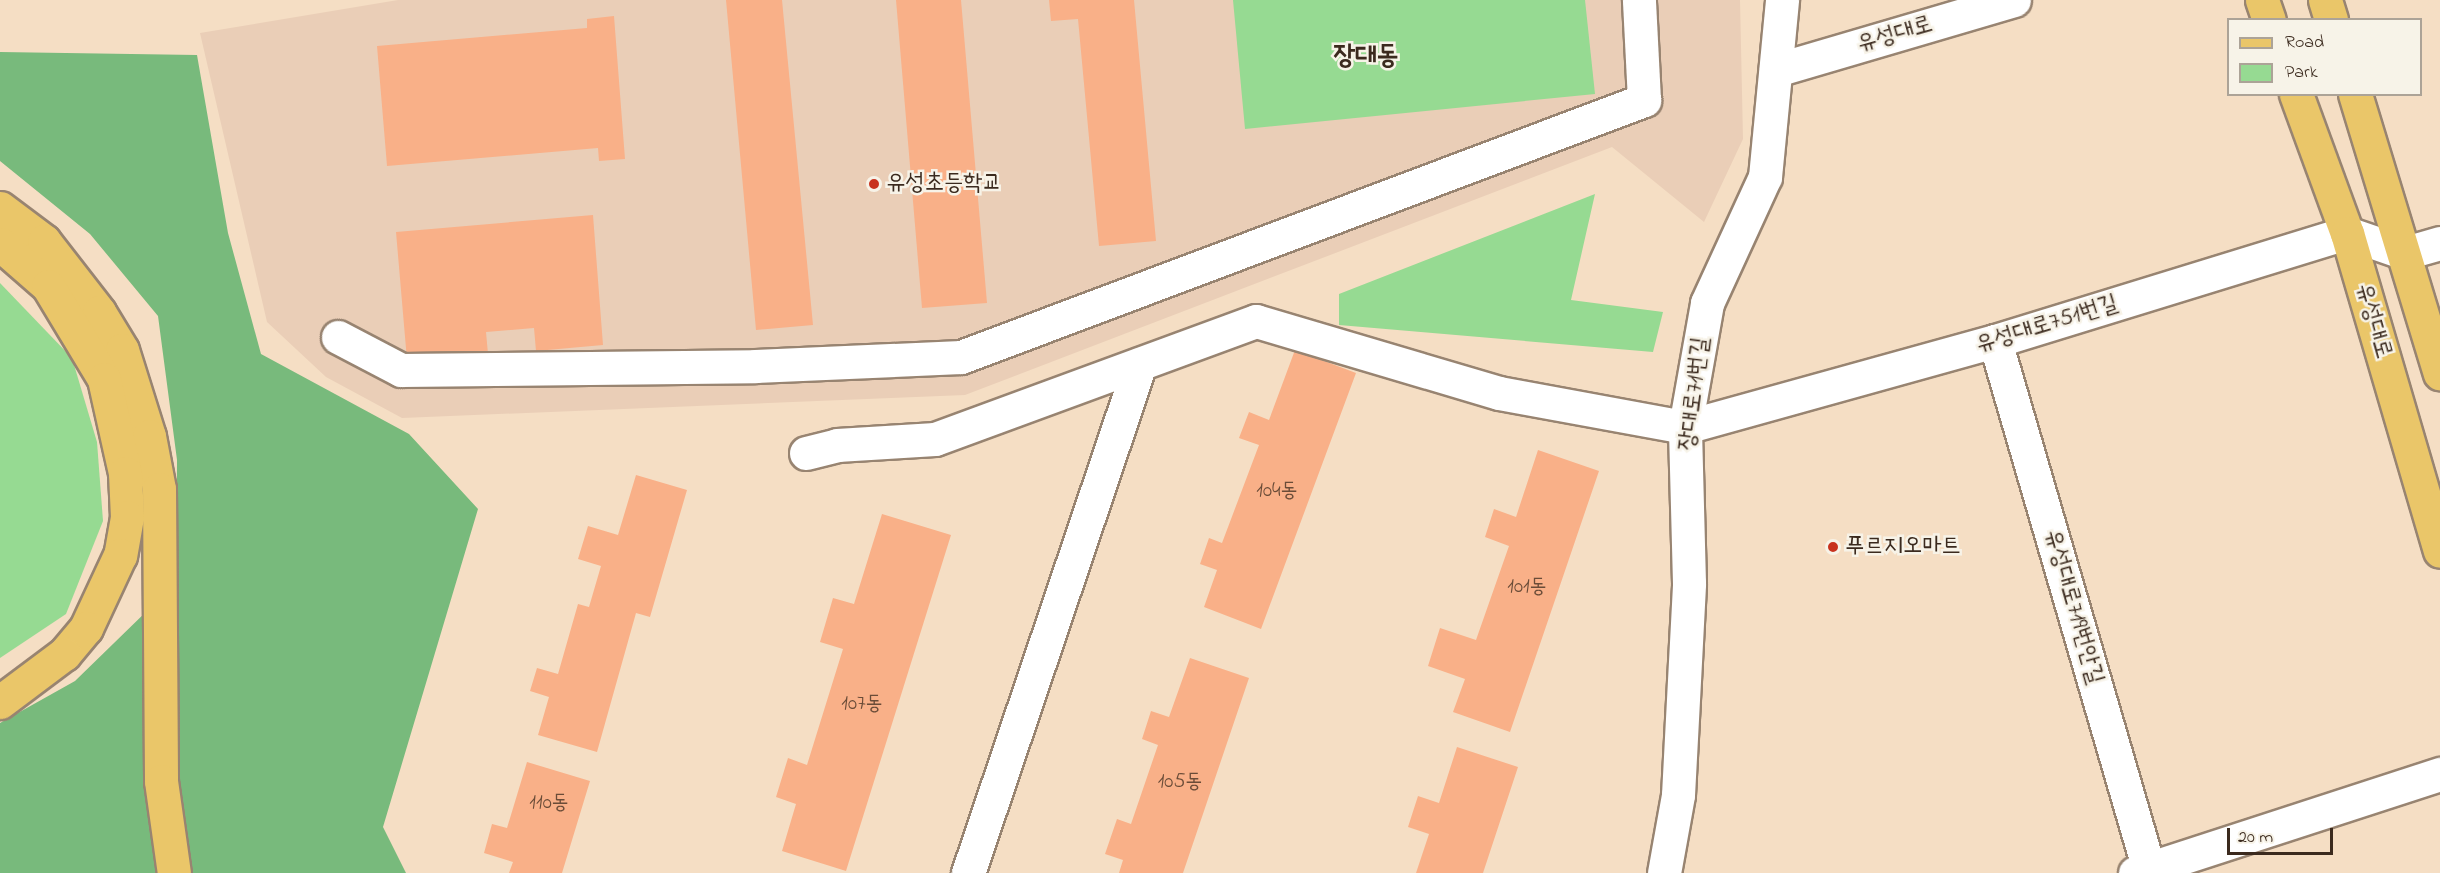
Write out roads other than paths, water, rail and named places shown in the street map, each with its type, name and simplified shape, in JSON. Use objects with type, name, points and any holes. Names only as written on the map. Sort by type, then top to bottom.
[{"type":"main road","points":[[2262,0],[2268,18]]},
{"type":"main road","points":[[2325,0],[2330,18]]},
{"type":"main road","name":"유성대로","points":[[2297,96],[2347,233],[2440,551]]},
{"type":"main road","name":"유성대로","points":[[2356,96],[2440,373]]},
{"type":"main road","points":[[0,208],[44,241],[99,312],[122,350],[149,436],[159,489],[161,781],[174,873]]},
{"type":"main road","points":[[0,244],[48,286],[104,379],[125,473],[127,517],[120,555],[86,628],[64,654],[0,702]]},
{"type":"street","points":[[338,337],[401,369],[754,366],[961,357],[1644,100],[1640,0]]},
{"type":"street","name":"장대로71번길","points":[[1664,873],[1678,795],[1689,583],[1685,427],[1707,303],[1765,177],[1782,0]]},
{"type":"street","name":"유성대로","points":[[1776,70],[2014,0]]},
{"type":"street","points":[[2347,233],[2405,253],[2440,243]]},
{"type":"street","name":"유성대로751번길","points":[[1685,427],[1995,341],[2347,233]]},
{"type":"street","points":[[806,453],[837,445],[935,439],[1257,321],[1499,393],[1685,427]]},
{"type":"street","name":"유성대로719번안길","points":[[1995,341],[2144,872]]},
{"type":"street","points":[[968,873],[1140,364]]},
{"type":"street","points":[[2144,872],[2440,774]]},
{"type":"place","name":"유성초등학교","points":[[874,184]]},
{"type":"place","name":"푸르지오마트","points":[[1833,547]]},
{"type":"district","name":"장대동","points":[[1366,57]]}]
